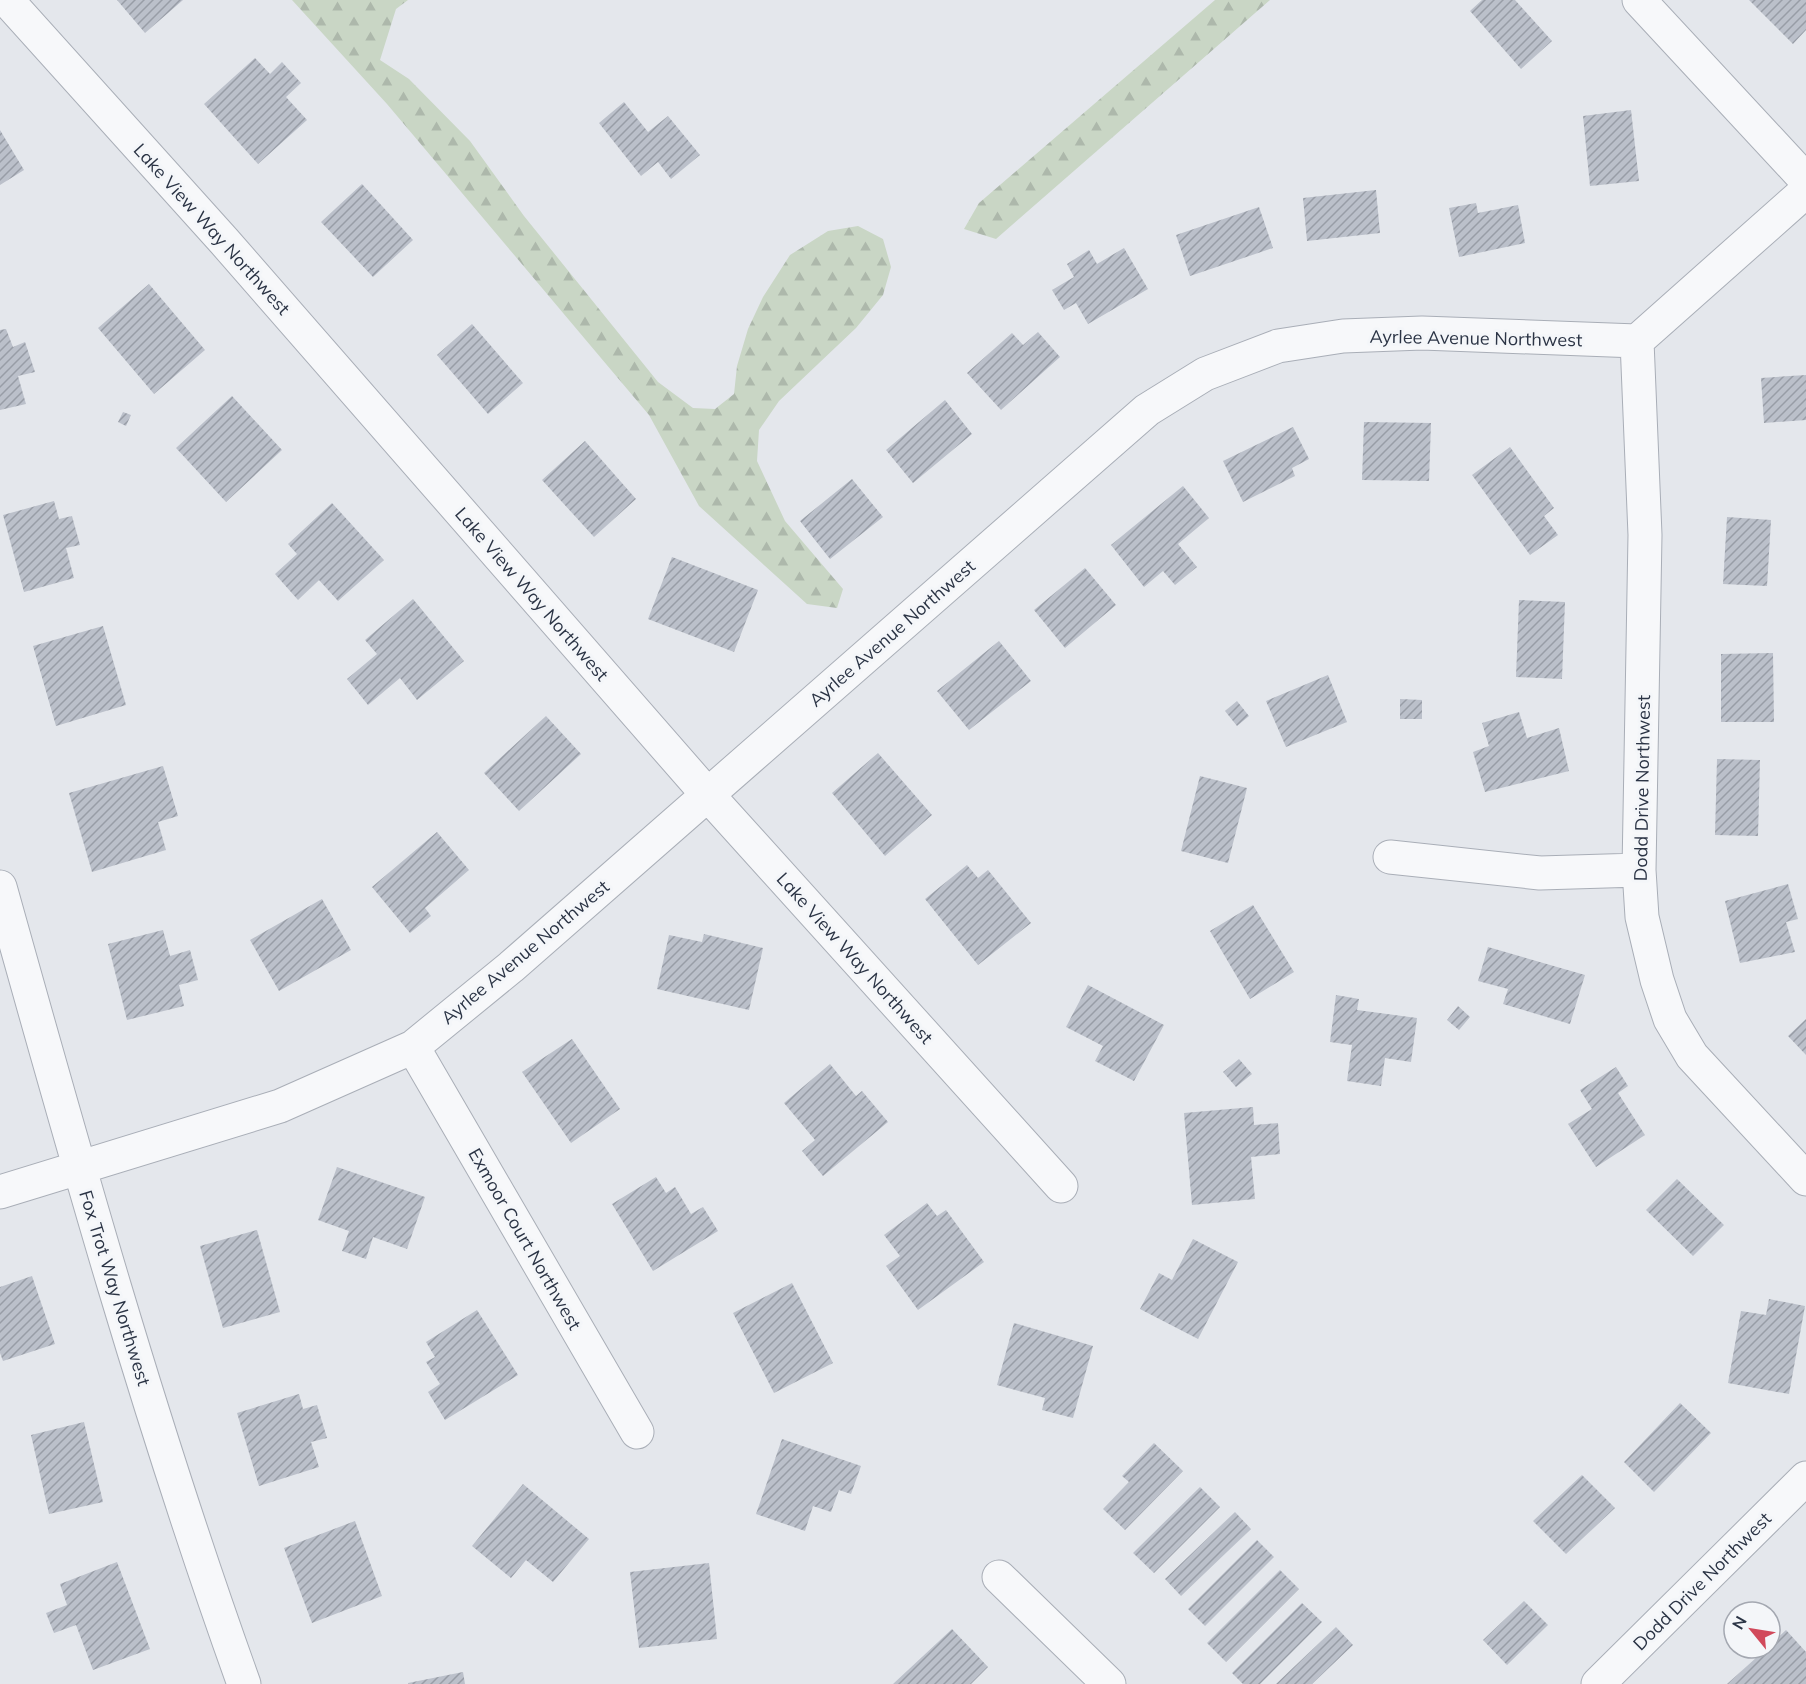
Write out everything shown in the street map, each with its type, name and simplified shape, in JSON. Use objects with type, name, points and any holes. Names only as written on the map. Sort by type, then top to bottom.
[{"type":"street","name":"Lake View Way Northwest","points":[[7,0],[224,242],[707,794],[1061,1186]]},
{"type":"street","points":[[1639,0],[1806,180]]},
{"type":"street","points":[[1637,341],[1806,191]]},
{"type":"street","name":"Ayrlee Avenue Northwest","points":[[0,1192],[280,1106],[413,1047],[511,967],[1147,410],[1205,374],[1278,346],[1343,336],[1422,333],[1637,341]]},
{"type":"street","name":"Dodd Drive Northwest","points":[[1637,341],[1645,535],[1639,870],[1642,917],[1657,980],[1670,1019],[1692,1056],[1806,1179]]},
{"type":"street","points":[[1390,857],[1540,873],[1639,870]]},
{"type":"street","name":"Fox Trot Way Northwest","points":[[0,887],[78,1168],[174,1476],[244,1684]]},
{"type":"street","name":"Exmoor Court Northwest","points":[[413,1047],[637,1432]]},
{"type":"street","name":"Dodd Drive Northwest","points":[[1598,1684],[1806,1478]]},
{"type":"street","points":[[999,1577],[1108,1684]]},
{"type":"green space","points":[[292,0],[408,0],[396,9],[380,60],[409,79],[470,141],[524,216],[658,382],[693,408],[715,409],[734,394],[737,366],[748,329],[763,297],[790,255],[828,231],[858,226],[883,239],[891,267],[883,295],[856,328],[779,401],[759,430],[757,461],[785,521],[843,589],[837,608],[807,604],[699,506],[649,415],[387,104]]},
{"type":"green space","points":[[1215,0],[1270,0],[996,239],[964,229],[979,203]]},
{"type":"building","points":[[117,0],[183,0],[145,33]]},
{"type":"building","points":[[1482,0],[1515,0],[1552,41],[1521,69],[1470,11]]},
{"type":"building","points":[[1749,0],[1806,0],[1806,30],[1793,44]]},
{"type":"building","points":[[255,58],[270,74],[282,62],[301,83],[286,97],[307,120],[258,164],[204,104]]},
{"type":"building","points":[[624,102],[648,132],[668,116],[700,155],[671,179],[658,162],[641,176],[599,123]]},
{"type":"building","points":[[1631,110],[1639,181],[1590,186],[1583,116]]},
{"type":"building","points":[[0,130],[24,170],[0,185]]},
{"type":"building","points":[[362,184],[413,240],[373,277],[321,222]]},
{"type":"building","points":[[1376,190],[1380,233],[1307,241],[1303,198]]},
{"type":"building","points":[[1476,203],[1478,213],[1518,205],[1525,243],[1459,257],[1449,208]]},
{"type":"building","points":[[1259,207],[1273,248],[1190,276],[1176,235]]},
{"type":"building","points":[[1124,248],[1148,289],[1088,324],[1076,303],[1064,310],[1052,290],[1074,277],[1067,264],[1089,250],[1097,264]]},
{"type":"building","points":[[149,284],[205,350],[154,394],[98,328]]},
{"type":"building","points":[[472,324],[523,383],[488,414],[437,355]]},
{"type":"building","points":[[6,329],[13,347],[25,342],[35,372],[18,376],[26,404],[0,410],[0,330]]},
{"type":"building","points":[[1038,332],[1060,357],[1001,410],[967,373],[1012,333],[1023,345]]},
{"type":"building","points":[[1806,375],[1806,420],[1764,423],[1761,378]]},
{"type":"building","points":[[232,396],[282,450],[226,502],[176,448]]},
{"type":"building","points":[[945,400],[972,434],[913,483],[886,450]]},
{"type":"building","points":[[123,412],[131,415],[126,426],[118,422]]},
{"type":"building","points":[[1364,422],[1431,423],[1429,481],[1362,480]]},
{"type":"building","points":[[1293,427],[1309,459],[1292,468],[1295,476],[1243,502],[1223,461]]},
{"type":"building","points":[[585,441],[636,499],[594,537],[542,480]]},
{"type":"building","points":[[1510,447],[1554,508],[1544,516],[1558,535],[1530,555],[1472,475]]},
{"type":"building","points":[[852,479],[883,517],[830,559],[800,521]]},
{"type":"building","points":[[1183,486],[1209,518],[1178,544],[1197,567],[1175,585],[1163,571],[1144,587],[1111,545]]},
{"type":"building","points":[[54,501],[59,519],[72,516],[80,545],[66,548],[74,578],[24,592],[3,515]]},
{"type":"building","points":[[332,503],[384,560],[338,601],[319,580],[298,600],[275,574],[297,554],[288,544]]},
{"type":"building","points":[[1727,517],[1771,520],[1767,586],[1723,584]]},
{"type":"building","points":[[672,557],[758,590],[734,652],[648,619]]},
{"type":"building","points":[[1085,568],[1116,605],[1065,648],[1034,610]]},
{"type":"building","points":[[413,599],[464,661],[417,700],[400,678],[368,705],[347,679],[377,654],[365,640]]},
{"type":"building","points":[[1519,600],[1565,602],[1562,679],[1516,677]]},
{"type":"building","points":[[103,626],[126,705],[56,726],[33,646]]},
{"type":"building","points":[[999,641],[1031,681],[969,730],[937,691]]},
{"type":"building","points":[[1773,653],[1774,722],[1721,722],[1721,654]]},
{"type":"building","points":[[1328,675],[1347,722],[1286,747],[1266,701]]},
{"type":"building","points":[[1400,699],[1422,700],[1422,719],[1400,719]]},
{"type":"building","points":[[1237,701],[1249,716],[1237,726],[1225,711]]},
{"type":"building","points":[[1519,712],[1527,738],[1559,728],[1569,771],[1485,792],[1473,752],[1489,746],[1482,723]]},
{"type":"building","points":[[546,716],[581,754],[519,811],[484,773]]},
{"type":"building","points":[[878,753],[932,815],[885,856],[832,793]]},
{"type":"building","points":[[1717,759],[1760,760],[1758,836],[1715,835]]},
{"type":"building","points":[[163,766],[178,816],[158,822],[166,850],[92,872],[69,793]]},
{"type":"building","points":[[1200,776],[1247,788],[1228,863],[1181,851]]},
{"type":"building","points":[[437,832],[469,870],[425,908],[431,916],[410,933],[372,887]]},
{"type":"building","points":[[967,865],[978,878],[988,870],[1031,923],[978,965],[925,899]]},
{"type":"building","points":[[1788,884],[1798,919],[1786,922],[1795,952],[1740,963],[1725,901]]},
{"type":"building","points":[[322,899],[351,950],[279,991],[250,940]]},
{"type":"building","points":[[1253,905],[1294,972],[1250,999],[1210,931]]},
{"type":"building","points":[[163,930],[170,956],[190,950],[198,980],[179,985],[184,1006],[127,1020],[108,944]]},
{"type":"building","points":[[704,934],[763,948],[749,1010],[657,989],[669,935],[702,942]]},
{"type":"building","points":[[1488,947],[1585,975],[1570,1024],[1503,1004],[1508,989],[1478,981]]},
{"type":"building","points":[[1088,985],[1164,1025],[1134,1081],[1095,1061],[1103,1046],[1066,1027]]},
{"type":"building","points":[[1336,995],[1359,999],[1357,1010],[1417,1018],[1411,1062],[1385,1058],[1381,1086],[1347,1081],[1352,1045],[1330,1042]]},
{"type":"building","points":[[1458,1006],[1470,1017],[1459,1030],[1447,1020]]},
{"type":"building","points":[[1806,1019],[1806,1055],[1788,1036]]},
{"type":"building","points":[[572,1039],[620,1109],[571,1143],[522,1072]]},
{"type":"building","points":[[1239,1059],[1252,1074],[1236,1087],[1223,1072]]},
{"type":"building","points":[[830,1064],[856,1096],[862,1091],[888,1122],[823,1176],[802,1151],[815,1140],[784,1103]]},
{"type":"building","points":[[1616,1067],[1628,1086],[1618,1093],[1645,1135],[1596,1167],[1568,1124],[1592,1109],[1580,1090]]},
{"type":"building","points":[[1253,1107],[1254,1125],[1278,1123],[1280,1154],[1251,1157],[1255,1199],[1192,1205],[1184,1113]]},
{"type":"building","points":[[337,1167],[425,1197],[407,1249],[373,1237],[366,1259],[342,1251],[349,1231],[318,1220]]},
{"type":"building","points":[[656,1177],[666,1193],[675,1187],[691,1214],[703,1207],[718,1231],[653,1271],[612,1204]]},
{"type":"building","points":[[1677,1179],[1724,1225],[1693,1256],[1646,1210]]},
{"type":"building","points":[[927,1203],[937,1216],[946,1210],[984,1262],[918,1310],[886,1266],[900,1256],[884,1235]]},
{"type":"building","points":[[257,1230],[280,1312],[223,1328],[200,1246]]},
{"type":"building","points":[[1193,1239],[1238,1262],[1198,1339],[1140,1309],[1159,1273],[1172,1280]]},
{"type":"building","points":[[32,1276],[55,1344],[3,1361],[0,1353],[0,1287]]},
{"type":"building","points":[[792,1283],[833,1363],[774,1393],[733,1313]]},
{"type":"building","points":[[1769,1299],[1805,1306],[1789,1394],[1728,1383],[1741,1311],[1766,1315]]},
{"type":"building","points":[[477,1310],[518,1375],[445,1420],[428,1392],[440,1384],[426,1362],[435,1357],[426,1342]]},
{"type":"building","points":[[1014,1323],[1093,1346],[1073,1418],[1042,1410],[1045,1398],[997,1385]]},
{"type":"building","points":[[299,1394],[303,1409],[317,1405],[327,1438],[311,1442],[319,1467],[259,1486],[237,1413]]},
{"type":"building","points":[[1680,1403],[1711,1433],[1654,1492],[1624,1462]]},
{"type":"building","points":[[84,1422],[103,1502],[49,1514],[31,1435]]},
{"type":"building","points":[[782,1439],[861,1466],[851,1494],[839,1490],[831,1512],[813,1506],[805,1531],[756,1514]]},
{"type":"building","points":[[1154,1443],[1183,1471],[1125,1530],[1103,1509],[1129,1482],[1122,1476]]},
{"type":"building","points":[[1582,1475],[1615,1508],[1566,1554],[1533,1521]]},
{"type":"building","points":[[523,1484],[589,1539],[553,1582],[526,1560],[511,1578],[472,1546]]},
{"type":"building","points":[[1200,1487],[1220,1507],[1154,1573],[1133,1553]]},
{"type":"building","points":[[1235,1512],[1251,1529],[1181,1596],[1165,1579]]},
{"type":"building","points":[[355,1521],[382,1596],[312,1623],[284,1548]]},
{"type":"building","points":[[1257,1540],[1274,1557],[1205,1626],[1188,1609]]},
{"type":"building","points":[[117,1562],[150,1649],[93,1670],[76,1625],[54,1633],[46,1613],[67,1605],[60,1584]]},
{"type":"building","points":[[709,1563],[717,1639],[639,1648],[630,1572]]},
{"type":"building","points":[[1280,1570],[1299,1589],[1226,1662],[1207,1643]]},
{"type":"building","points":[[1524,1601],[1548,1625],[1507,1665],[1483,1640]]},
{"type":"building","points":[[1302,1603],[1322,1622],[1260,1684],[1243,1684],[1232,1673]]},
{"type":"building","points":[[1336,1627],[1353,1645],[1312,1684],[1276,1684]]},
{"type":"building","points":[[952,1629],[988,1667],[971,1684],[893,1684]]},
{"type":"building","points":[[1786,1630],[1806,1652],[1806,1684],[1727,1684],[1754,1660],[1782,1660],[1782,1634]]},
{"type":"building","points":[[463,1672],[465,1684],[408,1684],[408,1683]]}]
